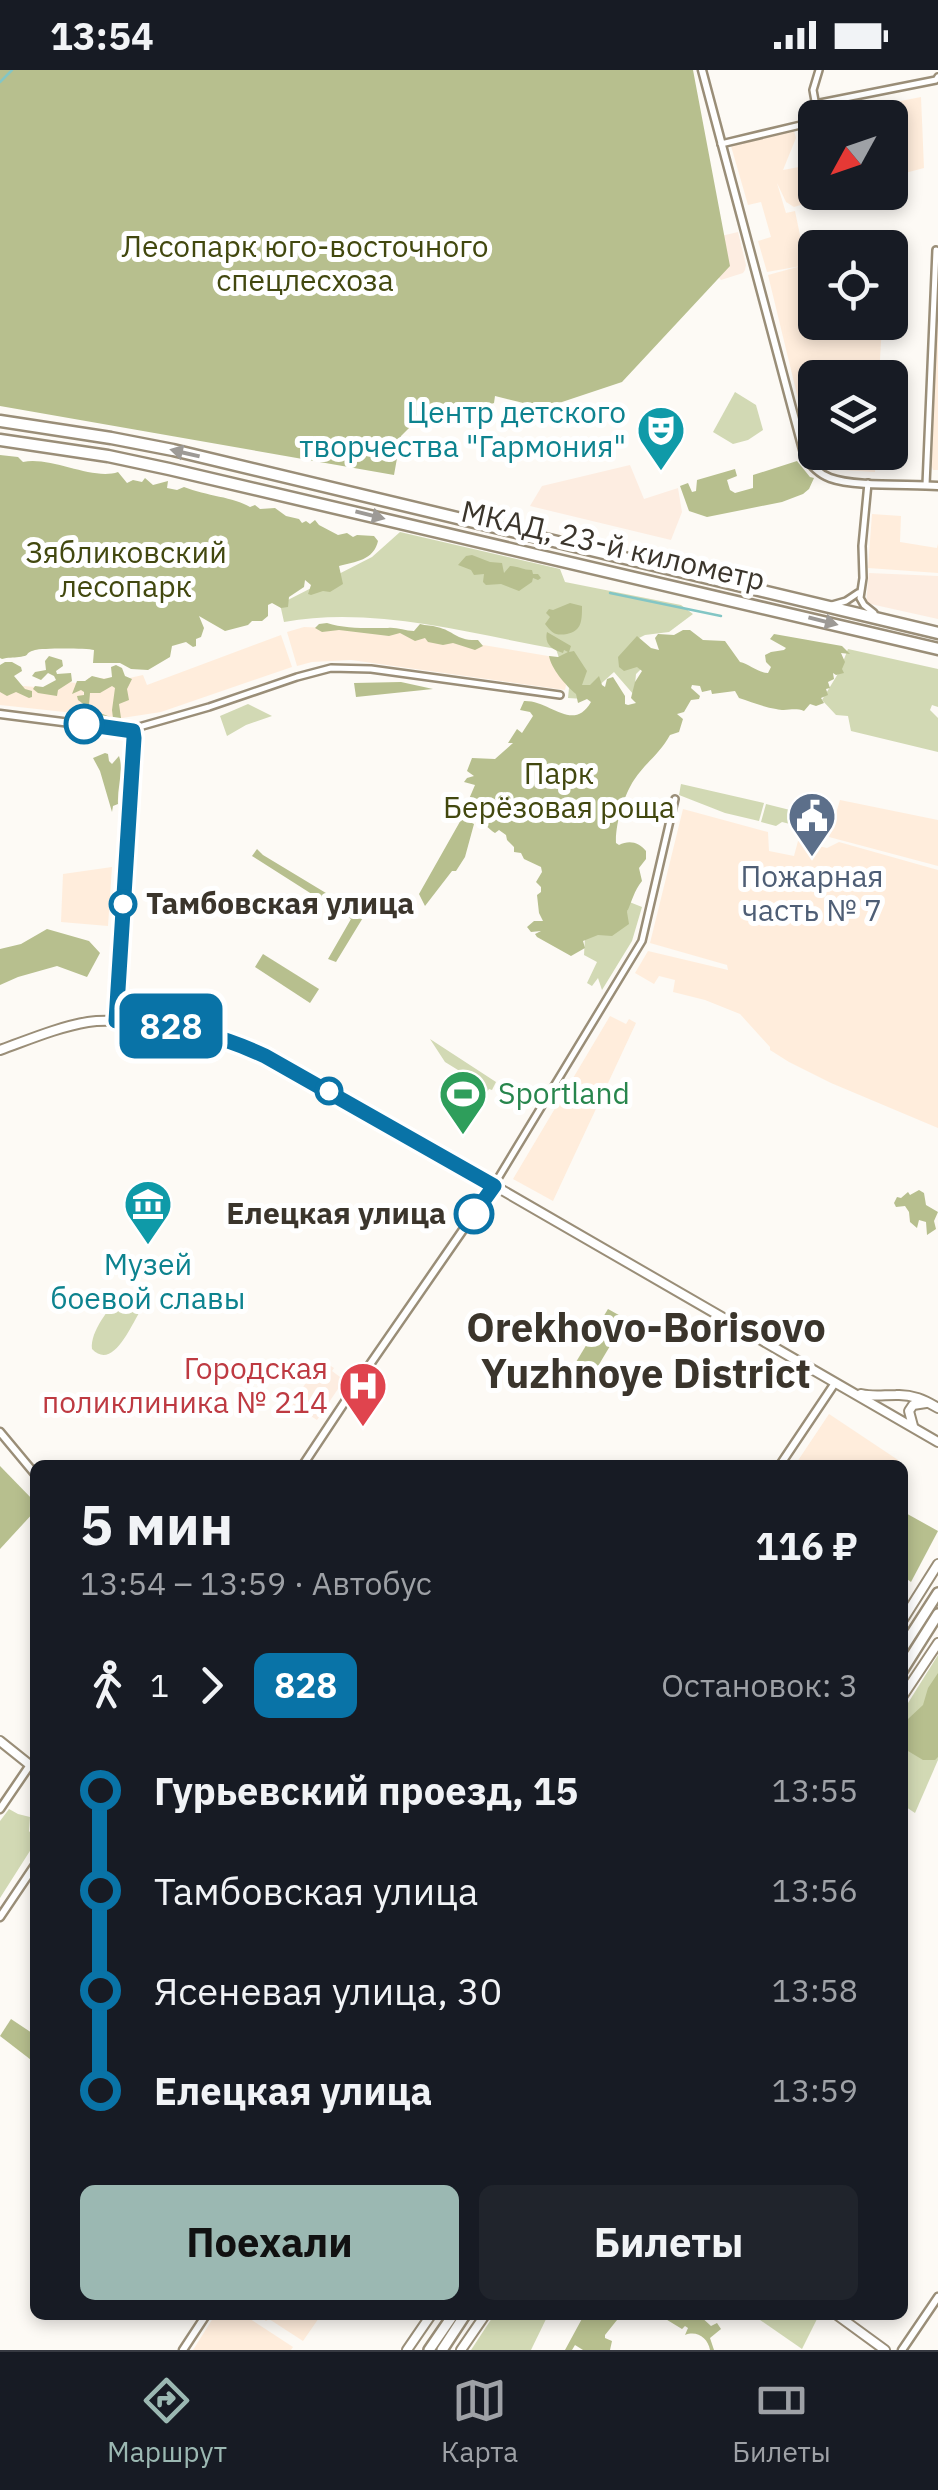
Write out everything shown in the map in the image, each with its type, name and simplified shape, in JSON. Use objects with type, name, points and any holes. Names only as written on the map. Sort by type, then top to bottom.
[{"type":"highway","name":"МКАД, 23-й километр","points":[[0,422],[111,438],[280,475],[938,631]]},
{"type":"highway","name":"МКАД, 23-й километр","points":[[0,440],[108,456],[276,493],[938,649]]},
{"type":"main road","points":[[0,1050],[86,1022],[116,1021],[182,1028],[249,1048],[341,1097],[938,1442]]},
{"type":"main road","points":[[848,1391],[870,1396],[914,1396],[934,1406]]},
{"type":"main road","points":[[918,1430],[912,1424],[912,1405],[934,1406]]},
{"type":"main road","points":[[908,1612],[938,1564]]},
{"type":"main road","points":[[908,1640],[938,1593]]},
{"type":"main road","points":[[908,1662],[936,1619]]},
{"type":"main road","points":[[908,1687],[938,1644]]},
{"type":"main road","points":[[0,1741],[30,1765]]},
{"type":"main road","points":[[407,2350],[428,2320]]},
{"type":"main road","points":[[425,2350],[449,2320]]},
{"type":"main road","points":[[442,2350],[462,2320]]},
{"type":"main road","points":[[462,2350],[481,2320]]},
{"type":"main road","points":[[844,2320],[885,2350]]},
{"type":"street","points":[[702,70],[805,457],[830,478],[938,486]]},
{"type":"street","points":[[815,100],[813,90],[819,70]]},
{"type":"street","points":[[850,100],[938,77]]},
{"type":"street","points":[[720,144],[798,126]]},
{"type":"street","points":[[926,485],[936,250]]},
{"type":"street","points":[[868,483],[861,602],[882,620]]},
{"type":"street","points":[[828,606],[846,601],[860,591]]},
{"type":"street","points":[[0,714],[133,731],[332,668],[560,695]]},
{"type":"street","points":[[116,1021],[133,731]]},
{"type":"street","points":[[306,1460],[494,1186],[642,940],[675,799]]},
{"type":"street","points":[[783,1460],[835,1383]]},
{"type":"street","points":[[0,1432],[30,1468]]},
{"type":"street","points":[[0,1808],[30,1770]]},
{"type":"street","points":[[0,1917],[30,1872]]},
{"type":"street","points":[[902,2350],[938,2297]]},
{"type":"street","points":[[183,2350],[203,2320]]},
{"type":"shaded area","points":[[921,97],[924,168],[908,172],[908,100]]},
{"type":"shaded area","points":[[794,131],[796,138],[783,170],[798,167],[798,206],[786,202],[777,183],[786,213],[795,211],[798,267],[767,272],[758,241],[771,237],[761,202],[748,205],[731,146]]},
{"type":"shaded area","points":[[738,232],[745,270],[721,280],[714,272],[721,236]]},
{"type":"shaded area","points":[[798,267],[798,340],[881,340],[880,360],[798,360],[798,399],[768,275]]},
{"type":"shaded area","points":[[938,283],[938,470],[933,470],[930,463]]},
{"type":"shaded area","points":[[630,465],[644,499],[678,488],[682,512],[671,540],[530,506],[542,486]]},
{"type":"shaded area","points":[[872,514],[901,516],[900,542],[937,548],[938,544],[938,573],[868,568]]},
{"type":"shaded area","points":[[869,573],[938,576],[938,619],[866,603]]},
{"type":"shaded area","points":[[304,627],[399,631],[554,657],[565,690],[351,660],[297,666],[287,632]]},
{"type":"shaded area","points":[[281,635],[292,667],[161,712],[122,718],[87,716],[88,678],[125,679],[143,675],[147,685]]},
{"type":"shaded area","points":[[61,681],[84,684],[83,714],[0,705],[0,684],[59,689]]},
{"type":"shaded area","points":[[840,800],[938,820],[938,866],[829,837]]},
{"type":"shaded area","points":[[683,809],[768,832],[769,851],[794,856],[798,841],[827,848],[839,842],[938,870],[938,1128],[789,1062],[770,1050],[740,1014],[673,992],[675,980],[659,976],[654,984],[635,973],[648,951],[728,970],[727,965],[650,943]]},
{"type":"shaded area","points":[[112,867],[108,926],[61,922],[63,874]]},
{"type":"shaded area","points":[[610,1016],[626,1024],[629,1019],[636,1023],[553,1201],[513,1179]]},
{"type":"shaded area","points":[[321,1360],[344,1380],[317,1420],[292,1404]]},
{"type":"shaded area","points":[[829,1414],[898,1460],[798,1460]]},
{"type":"shaded area","points":[[212,2320],[252,2320],[293,2347],[291,2350],[193,2350]]},
{"type":"shaded area","points":[[271,2320],[318,2320],[303,2341]]},
{"type":"green space","name":"Лесопарк юго-восточного спецлесхоза","points":[[0,70],[693,70],[730,266],[622,382],[544,408],[495,396],[494,403],[413,424],[401,436],[394,475],[0,406]]},
{"type":"green space","points":[[735,392],[756,405],[763,430],[733,444],[713,432]]},
{"type":"green space","name":"Зябликовский лесопарк","points":[[0,455],[97,473],[118,472],[127,483],[142,482],[145,478],[153,485],[168,481],[167,488],[184,487],[250,507],[275,508],[302,523],[315,520],[338,535],[374,536],[378,541],[368,556],[339,566],[343,584],[330,592],[311,595],[311,585],[305,580],[304,587],[289,597],[288,607],[268,605],[268,616],[262,621],[225,631],[199,616],[204,628],[196,646],[186,642],[172,646],[170,657],[148,670],[131,669],[120,663],[93,663],[94,650],[90,649],[39,649],[2,659]]},
{"type":"green space","points":[[797,461],[798,470],[814,478],[803,494],[782,502],[707,517],[689,511],[680,486],[688,483],[692,492],[696,491],[697,480],[735,469],[737,476],[727,480],[735,493],[753,488],[753,475]]},
{"type":"green space","points":[[400,532],[560,569],[565,582],[681,605],[693,614],[669,632],[637,639],[630,667],[643,667],[636,674],[634,695],[614,672],[584,699],[568,698],[569,688],[556,649],[386,619],[284,622],[280,604],[372,557]]},
{"type":"green space","points":[[472,555],[502,563],[504,573],[513,566],[532,570],[541,578],[533,578],[519,591],[501,584],[486,585],[484,574],[474,575],[458,565]]},
{"type":"green space","points":[[570,603],[582,606],[580,624],[572,633],[554,633],[545,624],[550,617],[546,613]]},
{"type":"green space","points":[[327,623],[414,631],[420,624],[478,640],[483,646],[475,650],[453,643],[428,642],[425,638],[415,641],[400,633],[389,636],[339,630],[322,632],[315,628]]},
{"type":"green space","name":"Парк Берёзовая роща","points":[[690,630],[703,640],[725,641],[740,662],[765,673],[771,667],[765,655],[786,648],[770,639],[774,634],[842,646],[850,654],[841,653],[844,673],[833,673],[834,679],[826,689],[828,695],[821,698],[824,703],[810,704],[804,711],[762,706],[739,698],[735,691],[712,694],[711,690],[702,692],[700,686],[692,685],[699,699],[691,700],[684,712],[677,714],[683,719],[679,732],[670,735],[638,774],[621,810],[616,843],[634,843],[646,851],[646,859],[639,868],[642,881],[627,912],[629,924],[612,936],[598,935],[583,941],[585,948],[571,956],[537,937],[535,934],[541,931],[531,932],[527,927],[534,921],[543,921],[537,895],[541,887],[536,882],[541,867],[514,852],[506,835],[499,830],[495,833],[480,818],[469,799],[475,785],[464,782],[474,776],[467,771],[472,758],[495,759],[513,743],[508,743],[517,729],[522,733],[533,716],[520,710],[524,701],[569,715],[584,711],[591,702],[587,699],[578,703],[576,694],[556,671],[549,656],[568,652],[550,646],[547,632],[571,646],[569,652],[574,651],[587,671],[582,685],[590,685],[599,676],[605,687],[607,679],[613,677],[628,705],[636,703],[631,698],[642,671],[637,667],[624,671],[619,667],[618,657],[637,636],[659,650],[655,638],[658,634],[674,635]]},
{"type":"green space","points":[[848,649],[938,669],[938,707],[932,705],[930,710],[938,718],[938,752],[851,731],[848,716],[836,715],[822,700]]},
{"type":"green space","points":[[49,656],[62,660],[57,674],[71,673],[72,681],[58,690],[57,696],[33,689],[56,680],[48,673],[41,680],[32,676],[46,670]]},
{"type":"green space","points":[[5,662],[21,667],[22,671],[14,676],[32,691],[32,697],[0,692],[0,665]]},
{"type":"green space","points":[[116,665],[132,679],[127,689],[129,700],[119,704],[121,718],[110,724],[96,716],[100,713],[113,718],[115,688],[90,693],[90,718],[83,714],[86,706],[77,696],[84,692],[72,694],[77,681],[92,676],[112,677],[111,667]]},
{"type":"green space","points":[[401,682],[433,689],[356,697],[354,683]]},
{"type":"green space","points":[[248,704],[272,716],[227,736],[220,716]]},
{"type":"green space","points":[[105,753],[112,764],[119,756],[120,761],[118,804],[112,812],[93,758]]},
{"type":"green space","points":[[681,784],[764,803],[759,821],[679,795]]},
{"type":"green space","points":[[829,801],[823,827],[800,822],[798,826],[782,822],[776,826],[761,822],[766,804],[798,812]]},
{"type":"green space","points":[[462,818],[474,824],[465,857],[425,906],[419,894]]},
{"type":"green space","points":[[257,849],[364,916],[336,962],[328,959],[351,919],[252,856]]},
{"type":"green space","points":[[627,901],[642,907],[632,941],[602,990],[598,978],[592,986],[587,983],[597,962],[584,955],[585,937],[620,922],[628,910]]},
{"type":"green space","points":[[47,929],[89,941],[100,953],[87,977],[57,966],[0,985],[0,949],[21,944]]},
{"type":"green space","points":[[263,954],[319,989],[310,1003],[255,967]]},
{"type":"green space","points":[[430,1039],[496,1082],[492,1090],[482,1099],[463,1092],[471,1078],[445,1062]]},
{"type":"green space","points":[[919,1190],[924,1193],[926,1205],[938,1212],[936,1229],[927,1235],[926,1222],[919,1220],[917,1228],[910,1222],[905,1206],[896,1207],[894,1203],[897,1197]]},
{"type":"green space","points":[[122,1296],[137,1301],[139,1313],[119,1345],[106,1355],[99,1354],[92,1349],[94,1335],[106,1313]]},
{"type":"green space","points":[[608,1309],[626,1319],[588,1383],[570,1372]]},
{"type":"green space","points":[[0,1466],[30,1497],[30,1516],[0,1549]]},
{"type":"green space","points":[[908,1514],[938,1531],[911,1582],[908,1580]]},
{"type":"green space","points":[[938,1655],[938,1760],[915,1813],[908,1808],[908,1703]]},
{"type":"green space","points":[[938,1673],[935,1760],[923,1760],[908,1751],[908,1719],[923,1705]]},
{"type":"green space","points":[[9,1809],[30,1817],[30,1851],[0,1898],[0,1821]]},
{"type":"green space","points":[[11,2019],[30,2032],[30,2059],[0,2036]]},
{"type":"green space","points":[[491,2320],[546,2320],[531,2350],[471,2350]]},
{"type":"green space","points":[[581,2320],[617,2320],[605,2335],[612,2341],[610,2350],[583,2350],[575,2345],[572,2350],[565,2350]]},
{"type":"green space","points":[[667,2320],[704,2320],[711,2326],[717,2323],[721,2329],[710,2338],[714,2350],[710,2350],[701,2336],[685,2335],[688,2328],[682,2329]]},
{"type":"green space","points":[[760,2320],[816,2320],[802,2349]]},
{"type":"waterway","points":[[0,82],[12,70]]},
{"type":"waterway","points":[[610,593],[721,616]]},
{"type":"bus line","name":"828","points":[[84,724],[133,731],[134,738],[116,1021],[182,1028],[229,1040],[265,1056],[494,1186],[474,1214]]},
{"type":"place","name":"Центр детского творчества \"Гармония\"","points":[[661,472]]},
{"type":"place","name":"Пожарная часть № 7","points":[[812,858]]},
{"type":"place","name":"Тамбовская улица","points":[[123,904]]},
{"type":"place","name":"Sportland","points":[[463,1136]]},
{"type":"place","name":"Елецкая улица","points":[[474,1214]]},
{"type":"place","name":"Музей боевой славы","points":[[148,1246]]},
{"type":"place","name":"Городская поликлиника № 214","points":[[363,1428]]},
{"type":"district","name":"Orekhovo-Borisovo Yuzhnoye District","points":[[646,1351]]}]
